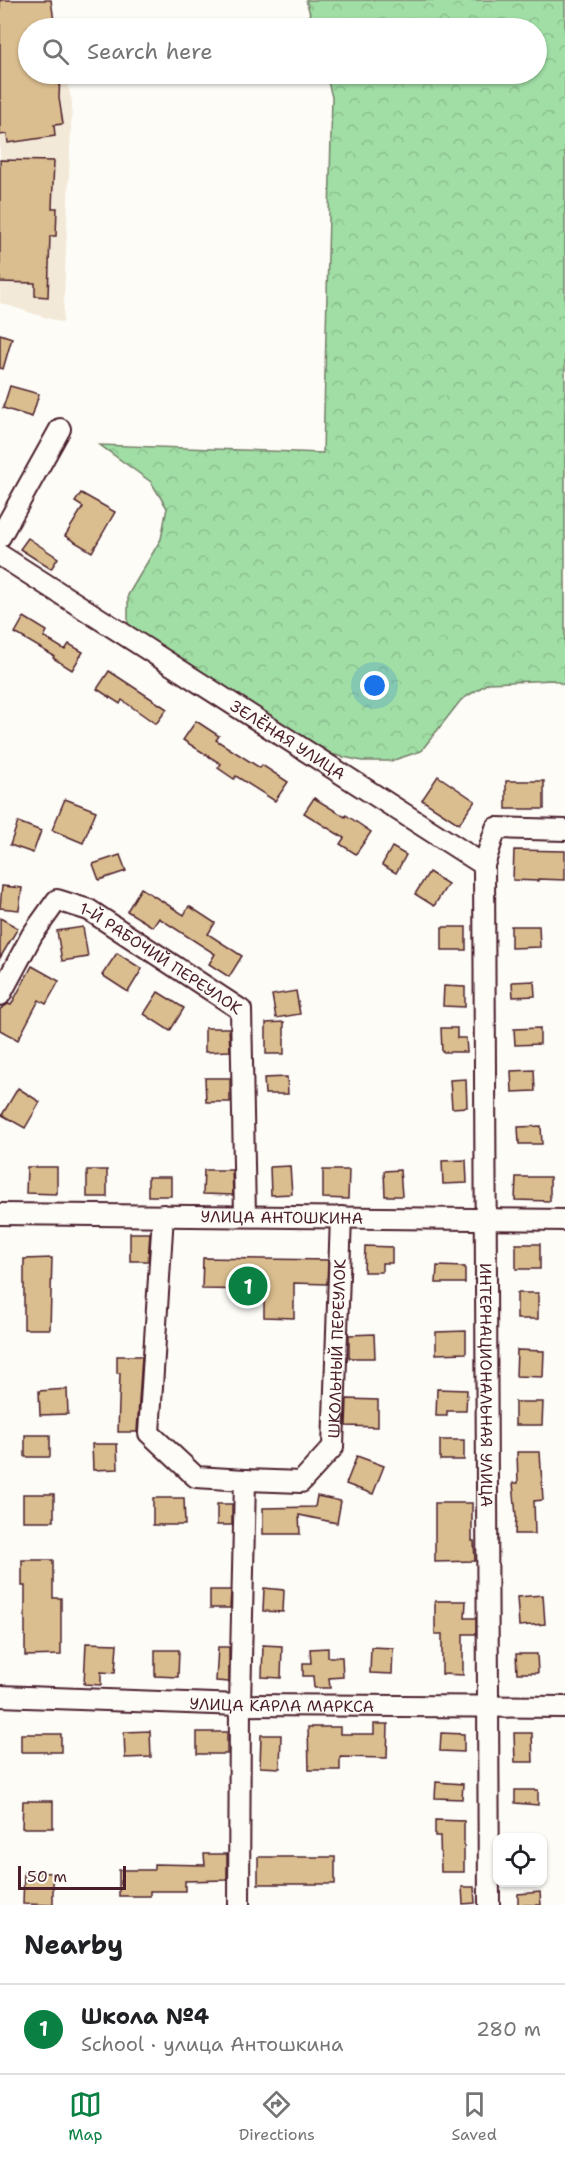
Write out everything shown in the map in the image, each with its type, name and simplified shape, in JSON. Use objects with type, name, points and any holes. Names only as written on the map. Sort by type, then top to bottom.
[{"type":"street","points":[[0,537],[60,429]]},
{"type":"street","name":"ЗЕЛЁНАЯ УЛИЦА","points":[[0,555],[484,865]]},
{"type":"street","points":[[484,865],[496,828],[565,830]]},
{"type":"street","name":"ИНТЕРНАЦИОНАЛЬНАЯ УЛИЦА","points":[[484,865],[489,1905]]},
{"type":"street","name":"1-Й РАБОЧИЙ ПЕРЕУЛОК","points":[[0,995],[32,935],[57,900],[89,910],[241,1010],[245,1216]]},
{"type":"street","name":"УЛИЦА АНТОШКИНА","points":[[0,1214],[565,1220]]},
{"type":"street","name":"ШКОЛЬНЫЙ ПЕРЕУЛОК","points":[[163,1215],[148,1433],[196,1477],[301,1482],[333,1447],[341,1217]]},
{"type":"street","points":[[239,1905],[240,1706],[245,1480]]},
{"type":"street","name":"УЛИЦА КАРЛА МАРКСА","points":[[0,1696],[240,1706],[565,1707]]},
{"type":"shaded area","points":[[0,0],[51,0],[54,18],[18,18],[18,84],[68,84],[72,102],[63,323],[0,303]]},
{"type":"green space","points":[[306,0],[565,0],[565,685],[553,680],[488,683],[461,700],[421,751],[391,761],[362,761],[330,754],[273,728],[128,625],[128,595],[161,539],[167,508],[151,482],[100,445],[323,453],[332,97],[329,84],[547,84],[547,18],[311,18]]},
{"type":"building","points":[[0,0],[51,0],[54,18],[18,18],[18,84],[60,84],[63,124],[54,125],[55,136],[8,143],[7,134],[0,135]]},
{"type":"building","points":[[0,160],[54,161],[52,208],[57,208],[56,236],[50,236],[48,297],[35,296],[35,283],[0,282]]},
{"type":"building","points":[[0,334],[12,338],[3,369],[0,368]]},
{"type":"building","points":[[10,386],[39,394],[32,417],[3,408]]},
{"type":"building","points":[[81,493],[115,512],[92,552],[65,536],[83,507],[75,502]]},
{"type":"building","points":[[28,538],[58,558],[51,569],[20,549]]},
{"type":"building","points":[[24,617],[47,631],[44,637],[65,650],[69,644],[83,652],[72,670],[53,658],[54,656],[15,633]]},
{"type":"building","points":[[109,671],[167,709],[156,724],[122,700],[120,704],[97,689]]},
{"type":"building","points":[[196,721],[219,736],[216,740],[260,768],[262,765],[288,782],[275,801],[236,776],[234,779],[218,768],[221,764],[183,740]]},
{"type":"building","points":[[438,776],[475,801],[459,824],[422,800]]},
{"type":"building","points":[[506,781],[544,781],[544,809],[506,809]]},
{"type":"building","points":[[314,798],[371,832],[356,854],[340,844],[344,838],[304,813]]},
{"type":"building","points":[[65,799],[96,811],[83,843],[52,830]]},
{"type":"building","points":[[18,822],[41,831],[33,853],[10,845]]},
{"type":"building","points":[[392,847],[406,855],[396,873],[382,865]]},
{"type":"building","points":[[514,850],[565,851],[565,880],[513,880]]},
{"type":"building","points":[[120,855],[126,871],[99,880],[93,864]]},
{"type":"building","points":[[429,872],[448,884],[434,906],[415,894]]},
{"type":"building","points":[[2,886],[22,888],[19,910],[0,908]]},
{"type":"building","points":[[141,888],[184,915],[189,906],[215,923],[208,934],[242,956],[229,977],[209,964],[215,954],[159,918],[153,927],[127,911]]},
{"type":"building","points":[[0,918],[18,928],[0,958]]},
{"type":"building","points":[[511,926],[539,926],[540,947],[511,948]]},
{"type":"building","points":[[83,927],[88,957],[62,961],[57,931]]},
{"type":"building","points":[[442,927],[466,927],[466,950],[442,950]]},
{"type":"building","points":[[117,953],[142,969],[128,992],[102,975]]},
{"type":"building","points":[[32,966],[59,981],[46,1004],[39,1000],[18,1040],[0,1030],[0,1009],[8,1004],[11,1005]]},
{"type":"building","points":[[534,981],[535,996],[513,997],[512,982]]},
{"type":"building","points":[[444,986],[465,987],[465,1007],[443,1006]]},
{"type":"building","points":[[296,991],[300,1014],[276,1018],[272,995]]},
{"type":"building","points":[[158,992],[184,1008],[170,1031],[144,1014]]},
{"type":"building","points":[[284,1022],[284,1054],[266,1054],[266,1023]]},
{"type":"building","points":[[205,1028],[229,1028],[230,1051],[205,1052]]},
{"type":"building","points":[[441,1028],[457,1028],[457,1038],[466,1038],[467,1052],[442,1052]]},
{"type":"building","points":[[540,1028],[540,1044],[515,1045],[514,1029]]},
{"type":"building","points":[[534,1070],[535,1091],[512,1092],[511,1071]]},
{"type":"building","points":[[287,1077],[288,1094],[265,1094],[264,1078]]},
{"type":"building","points":[[205,1078],[230,1078],[230,1102],[206,1102]]},
{"type":"building","points":[[466,1079],[467,1107],[452,1108],[450,1080]]},
{"type":"building","points":[[18,1088],[40,1102],[25,1128],[2,1115]]},
{"type":"building","points":[[541,1126],[542,1144],[519,1144],[518,1127]]},
{"type":"building","points":[[466,1160],[467,1183],[443,1184],[442,1161]]},
{"type":"building","points":[[290,1166],[292,1194],[271,1195],[270,1167]]},
{"type":"building","points":[[27,1167],[57,1167],[57,1194],[26,1193]]},
{"type":"building","points":[[87,1170],[107,1170],[107,1197],[87,1197]]},
{"type":"building","points":[[204,1170],[232,1170],[233,1195],[203,1194]]},
{"type":"building","points":[[323,1170],[349,1170],[348,1199],[323,1198]]},
{"type":"building","points":[[400,1170],[402,1196],[385,1196],[384,1171]]},
{"type":"building","points":[[148,1177],[171,1177],[171,1196],[148,1196]]},
{"type":"building","points":[[516,1177],[550,1177],[550,1201],[515,1200]]},
{"type":"building","points":[[130,1233],[150,1233],[148,1261],[130,1261]]},
{"type":"building","points":[[516,1244],[540,1244],[540,1269],[516,1269]]},
{"type":"building","points":[[365,1246],[392,1247],[392,1263],[382,1263],[382,1272],[364,1272]]},
{"type":"building","points":[[52,1258],[50,1329],[24,1329],[24,1259]]},
{"type":"building","points":[[203,1258],[328,1260],[327,1284],[294,1283],[294,1318],[264,1317],[264,1290],[202,1289]]},
{"type":"building","points":[[437,1266],[465,1267],[465,1283],[436,1283]]},
{"type":"building","points":[[517,1293],[538,1293],[538,1319],[517,1319]]},
{"type":"building","points":[[466,1331],[466,1353],[436,1354],[436,1332]]},
{"type":"building","points":[[374,1334],[375,1358],[349,1358],[349,1335]]},
{"type":"building","points":[[517,1350],[544,1351],[543,1377],[516,1376]]},
{"type":"building","points":[[117,1356],[142,1356],[137,1432],[118,1432],[120,1373],[117,1373]]},
{"type":"building","points":[[67,1389],[68,1414],[40,1415],[39,1391]]},
{"type":"building","points":[[437,1389],[467,1390],[466,1411],[447,1411],[447,1416],[436,1416]]},
{"type":"building","points":[[347,1399],[378,1400],[378,1427],[346,1426]]},
{"type":"building","points":[[515,1402],[543,1402],[542,1425],[515,1425]]},
{"type":"building","points":[[25,1435],[50,1435],[50,1457],[25,1457]]},
{"type":"building","points":[[440,1440],[464,1440],[464,1460],[440,1460]]},
{"type":"building","points":[[92,1444],[117,1444],[118,1469],[93,1470]]},
{"type":"building","points":[[517,1452],[540,1452],[543,1500],[534,1501],[535,1534],[515,1534],[513,1483],[518,1483]]},
{"type":"building","points":[[357,1456],[384,1466],[373,1494],[346,1484]]},
{"type":"building","points":[[23,1494],[54,1494],[54,1521],[23,1521]]},
{"type":"building","points":[[317,1496],[341,1501],[337,1523],[299,1515],[300,1534],[263,1534],[263,1508],[315,1507]]},
{"type":"building","points":[[153,1498],[184,1498],[185,1525],[153,1525]]},
{"type":"building","points":[[435,1503],[472,1503],[472,1541],[474,1541],[475,1561],[435,1562]]},
{"type":"building","points":[[217,1504],[232,1504],[232,1525],[217,1525]]},
{"type":"building","points":[[22,1560],[53,1560],[53,1598],[61,1598],[61,1655],[25,1656],[25,1586],[22,1586]]},
{"type":"building","points":[[264,1588],[284,1590],[283,1612],[263,1611]]},
{"type":"building","points":[[210,1590],[231,1590],[230,1608],[210,1608]]},
{"type":"building","points":[[543,1595],[545,1624],[519,1626],[517,1597]]},
{"type":"building","points":[[435,1601],[466,1601],[465,1618],[476,1618],[476,1634],[463,1634],[463,1675],[442,1674],[442,1634],[435,1634]]},
{"type":"building","points":[[86,1643],[117,1644],[115,1673],[101,1672],[101,1685],[84,1684]]},
{"type":"building","points":[[263,1645],[282,1646],[281,1678],[262,1677]]},
{"type":"building","points":[[218,1647],[229,1647],[229,1682],[216,1681]]},
{"type":"building","points":[[371,1647],[393,1648],[392,1674],[370,1673]]},
{"type":"building","points":[[328,1648],[328,1657],[342,1657],[343,1677],[329,1678],[330,1688],[314,1688],[313,1676],[303,1676],[303,1663],[311,1663],[310,1649]]},
{"type":"building","points":[[155,1650],[179,1650],[178,1677],[155,1676]]},
{"type":"building","points":[[516,1654],[537,1654],[538,1673],[517,1673]]},
{"type":"building","points":[[374,1724],[388,1724],[387,1758],[340,1757],[340,1770],[309,1770],[308,1727],[340,1727],[340,1734],[374,1734]]},
{"type":"building","points":[[150,1731],[151,1757],[125,1758],[124,1732]]},
{"type":"building","points":[[197,1732],[227,1732],[227,1754],[197,1754]]},
{"type":"building","points":[[441,1733],[464,1734],[464,1752],[440,1751]]},
{"type":"building","points":[[514,1733],[532,1733],[533,1762],[515,1762]]},
{"type":"building","points":[[21,1734],[61,1734],[61,1752],[21,1752]]},
{"type":"building","points":[[261,1735],[281,1735],[280,1768],[260,1767]]},
{"type":"building","points":[[436,1782],[463,1784],[462,1799],[435,1798]]},
{"type":"building","points":[[515,1790],[538,1790],[538,1805],[515,1803]]},
{"type":"building","points":[[23,1801],[53,1801],[53,1828],[22,1828]]},
{"type":"building","points":[[435,1820],[464,1821],[464,1872],[441,1872],[440,1836],[435,1836]]},
{"type":"building","points":[[204,1854],[227,1854],[227,1880],[185,1881],[185,1891],[150,1891],[150,1896],[119,1896],[119,1870],[154,1870],[154,1864],[205,1865]]},
{"type":"building","points":[[258,1857],[335,1857],[335,1884],[258,1884]]},
{"type":"building","points":[[24,1872],[53,1873],[53,1905],[23,1904]]},
{"type":"building","points":[[462,1887],[474,1887],[475,1903],[463,1904]]},
{"type":"building","points":[[540,1892],[541,1905],[518,1905],[518,1894]]},
{"type":"place","name":"Школа №4","points":[[248,1286]]}]
